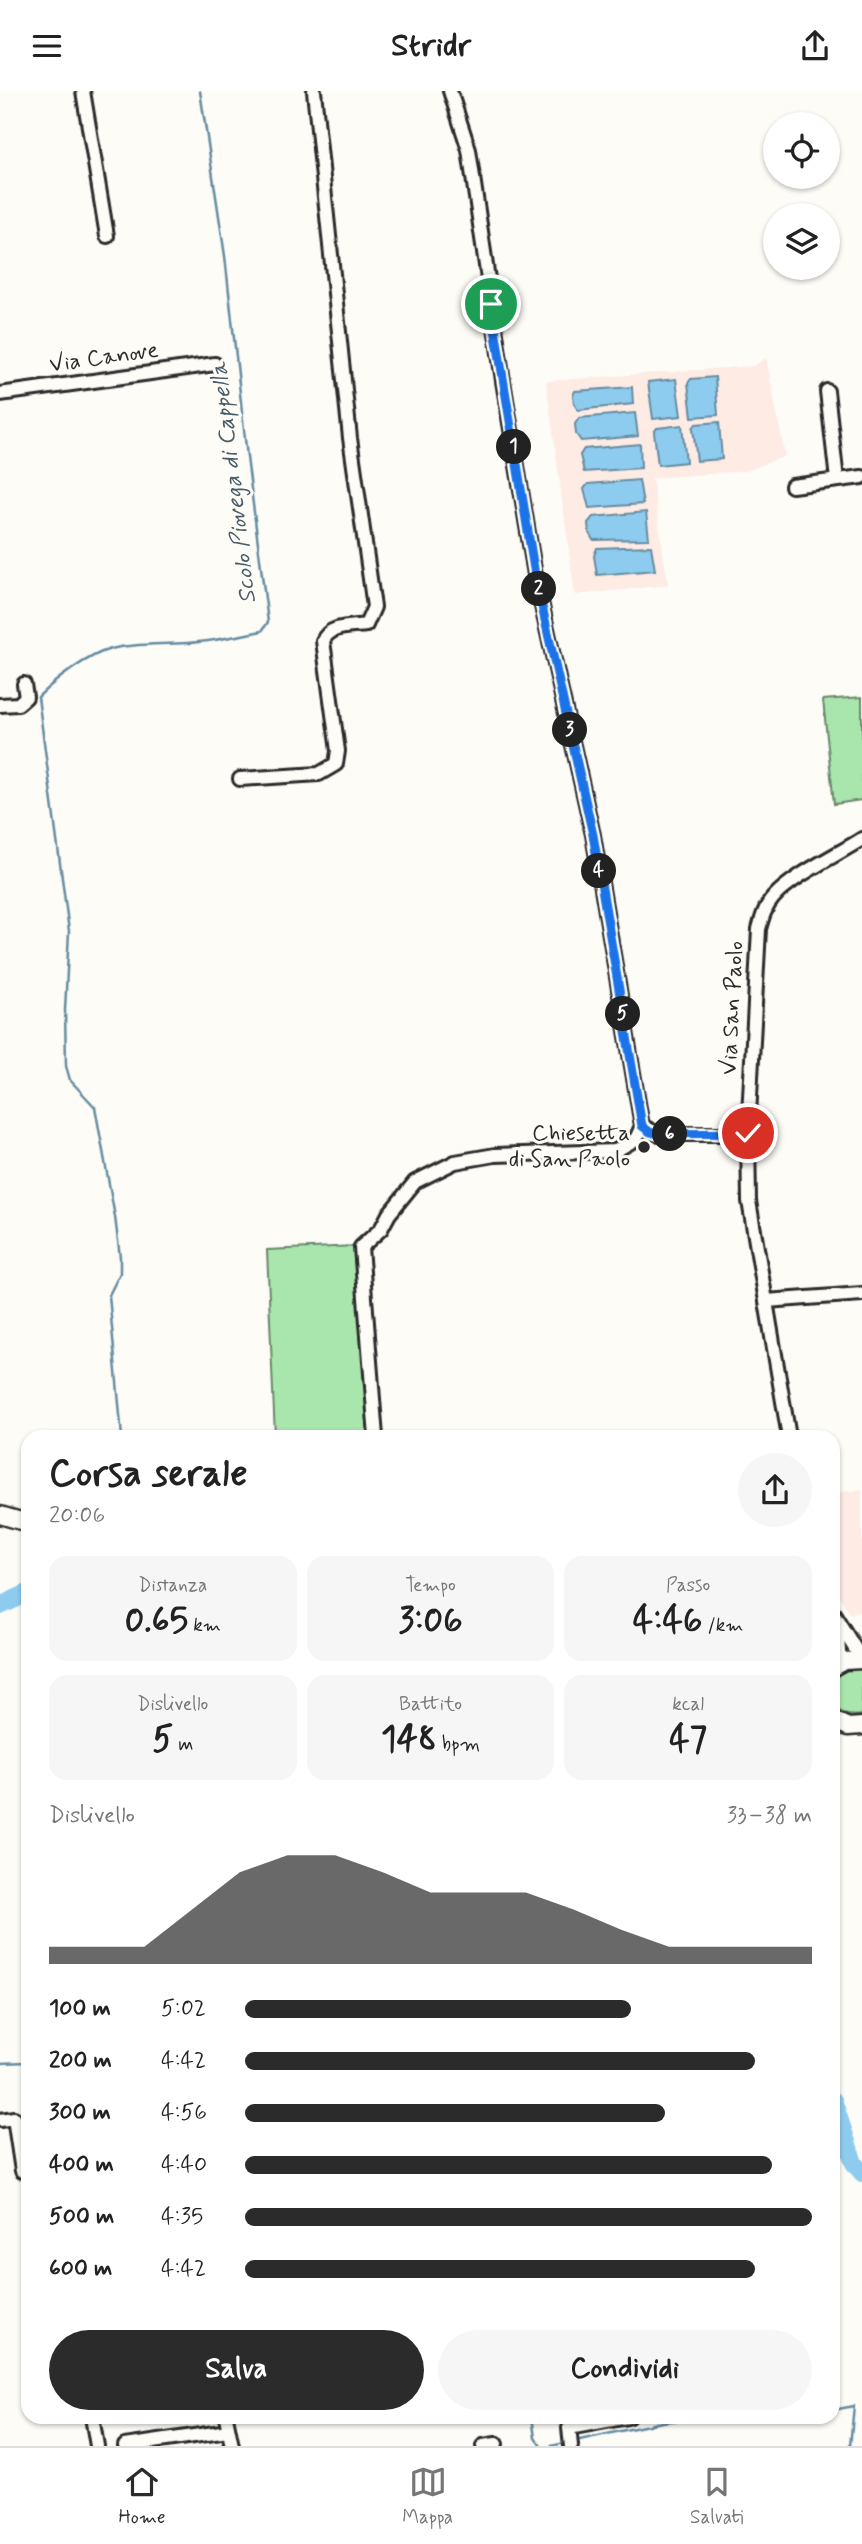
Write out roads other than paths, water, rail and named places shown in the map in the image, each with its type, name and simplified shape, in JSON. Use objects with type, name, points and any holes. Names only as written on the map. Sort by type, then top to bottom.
[{"type":"main road","points":[[0,1515],[21,1521]]},
{"type":"main road","points":[[840,1663],[862,1660]]},
{"type":"street","points":[[83,91],[107,236]]},
{"type":"street","points":[[240,779],[318,773],[336,764],[338,751],[323,641],[331,630],[366,625],[374,607],[350,438],[314,91]]},
{"type":"street","points":[[375,1430],[361,1247],[382,1229],[389,1214],[415,1182],[455,1162],[495,1155],[615,1151],[636,1139],[642,1126],[593,835],[535,575],[469,150],[450,91]]},
{"type":"street","name":"Via Canove","points":[[0,394],[215,364]]},
{"type":"street","points":[[827,391],[837,480]]},
{"type":"street","points":[[792,487],[862,477]]},
{"type":"street","points":[[0,705],[18,704],[26,697],[24,684]]},
{"type":"street","name":"Via San Paolo","points":[[788,1430],[749,1201],[748,1133],[759,929],[764,912],[773,898],[795,880],[862,839]]},
{"type":"street","points":[[642,1126],[658,1134],[748,1133]]},
{"type":"street","points":[[766,1301],[862,1294]]},
{"type":"street","points":[[840,1626],[862,1660]]},
{"type":"street","points":[[0,2120],[14,2118],[21,2164]]},
{"type":"street","points":[[93,2424],[97,2446]]},
{"type":"street","points":[[227,2424],[232,2446]]},
{"type":"street","points":[[570,2442],[569,2428],[590,2424]]},
{"type":"street","points":[[126,2446],[228,2431]]},
{"type":"water","points":[[715,377],[718,415],[692,417],[688,383],[691,379]]},
{"type":"water","points":[[676,379],[681,416],[653,419],[648,382]]},
{"type":"water","points":[[632,387],[633,404],[578,410],[574,404],[575,391]]},
{"type":"water","points":[[635,413],[638,436],[581,441],[576,434],[575,424],[579,418]]},
{"type":"water","points":[[719,422],[722,459],[697,461],[693,428],[696,424]]},
{"type":"water","points":[[682,425],[686,462],[658,465],[654,432],[657,428]]},
{"type":"water","points":[[640,444],[641,468],[584,472],[580,455],[584,449]]},
{"type":"water","points":[[639,480],[643,504],[589,508],[584,489],[588,484]]},
{"type":"water","points":[[646,512],[649,539],[593,540],[589,533],[588,523],[593,517]]},
{"type":"water","points":[[651,546],[655,570],[597,575],[594,556],[597,548]]},
{"type":"waterway","name":"Scolo Piovega di Cappella","points":[[121,1430],[109,1295],[120,1273],[120,1257],[95,1107],[70,1080],[66,1066],[65,1010],[69,931],[38,697],[72,669],[111,649],[224,639],[262,631],[268,622],[225,256],[200,91]]},
{"type":"waterway","points":[[0,1606],[21,1596]]},
{"type":"waterway","points":[[0,2063],[21,2062]]},
{"type":"waterway","points":[[840,2121],[854,2163],[862,2173]]},
{"type":"waterway","points":[[840,2409],[854,2406],[850,2446]]},
{"type":"waterway","points":[[533,2424],[535,2438],[541,2446]]},
{"type":"waterway","points":[[575,2441],[653,2424]]},
{"type":"waterway","points":[[551,2446],[565,2443]]},
{"type":"place","name":"Chiesetta di San Paolo","points":[[644,1147]]}]
